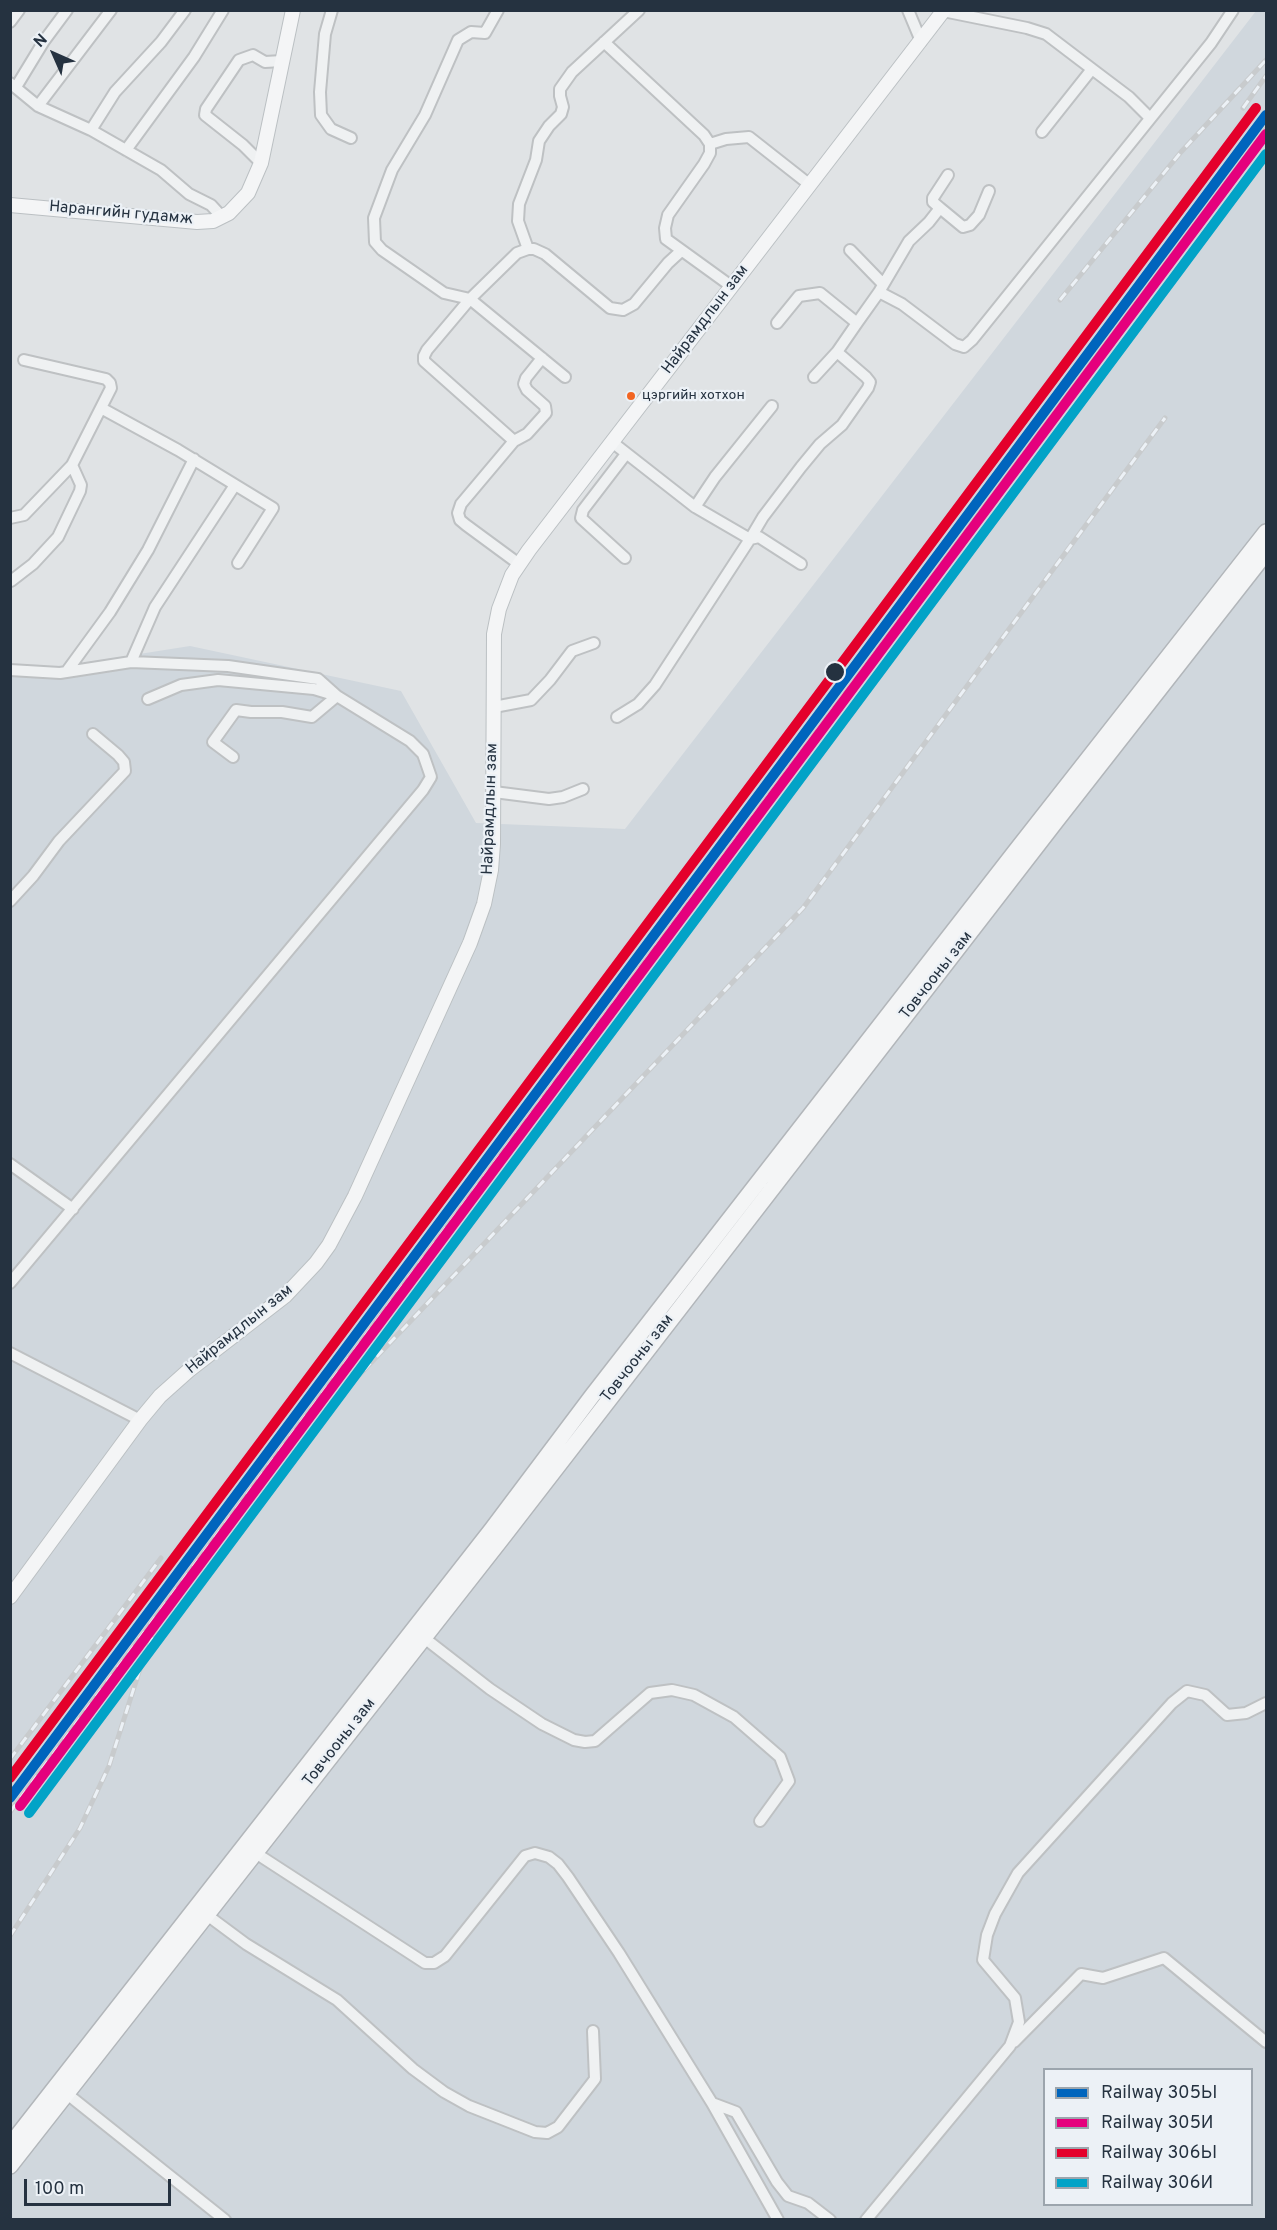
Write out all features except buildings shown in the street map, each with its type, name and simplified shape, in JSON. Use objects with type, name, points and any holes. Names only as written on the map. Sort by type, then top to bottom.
[{"type":"highway","name":"Товчооны зам","points":[[10,2166],[207,1915],[250,1849],[1028,835],[1266,532]]},
{"type":"highway","name":"Товчооны зам","points":[[10,2145],[423,1637],[1056,820],[1266,553]]},
{"type":"main road","points":[[222,217],[236,208],[248,194],[261,163],[269,135],[293,10]]},
{"type":"main road","name":"Найрамдлын зам","points":[[10,1597],[160,1396],[188,1371],[285,1296],[316,1263],[335,1235],[355,1196],[476,928],[491,870],[494,792],[493,652],[496,621],[502,598],[519,564],[944,11]]},
{"type":"main road","name":"Нарангийн гудамж","points":[[10,205],[184,221],[204,222],[222,217]]},
{"type":"street","points":[[10,22],[19,10]]},
{"type":"street","points":[[67,10],[13,85],[38,106],[91,130],[161,170],[189,194],[207,202],[222,217]]},
{"type":"street","points":[[38,106],[111,10]]},
{"type":"street","points":[[91,130],[115,92],[161,42],[185,10]]},
{"type":"street","points":[[126,150],[194,57],[223,10]]},
{"type":"street","points":[[332,10],[325,34],[320,92],[321,115],[331,129],[351,138]]},
{"type":"street","points":[[498,10],[485,33],[471,32],[458,40],[425,115],[392,170],[374,218],[375,242],[444,293],[470,299],[565,377]]},
{"type":"street","points":[[528,249],[517,213],[536,160],[539,141],[561,114],[563,107],[560,89],[564,81],[639,10]]},
{"type":"street","points":[[908,10],[921,41]]},
{"type":"street","points":[[850,250],[881,288],[955,344],[964,347],[1211,43],[1233,10]]},
{"type":"street","points":[[944,11],[1046,34],[1129,97],[1150,118]]},
{"type":"street","points":[[604,42],[704,135],[710,144],[710,153],[704,164],[668,215],[665,228],[666,239],[731,286]]},
{"type":"street","points":[[261,163],[243,145],[205,115],[206,109],[239,60],[253,55],[265,62],[282,61]]},
{"type":"street","points":[[1042,132],[1092,69]]},
{"type":"street","points":[[710,144],[726,139],[749,137],[810,185]]},
{"type":"street","points":[[948,175],[933,198],[933,202],[963,227],[970,225],[979,215],[989,191]]},
{"type":"street","points":[[814,377],[837,352],[881,288],[909,241],[929,222],[939,208]]},
{"type":"street","points":[[514,441],[424,362],[427,350],[470,299],[518,253],[528,249],[540,250],[610,308],[623,310],[634,304],[681,251]]},
{"type":"street","points":[[777,323],[799,296],[820,293],[857,323]]},
{"type":"street","points":[[617,717],[638,704],[655,684],[763,517],[819,444],[842,425],[868,388],[870,382],[866,377],[837,352]]},
{"type":"street","points":[[519,564],[460,520],[458,513],[461,504],[514,441],[528,434],[547,411],[524,384],[542,358]]},
{"type":"street","points":[[10,518],[24,514],[72,465],[111,388],[106,379],[24,360]]},
{"type":"street","points":[[695,507],[772,406]]},
{"type":"street","points":[[101,408],[194,459],[273,508],[238,563]]},
{"type":"street","points":[[612,442],[695,507],[750,539],[759,537],[801,564]]},
{"type":"street","points":[[625,558],[581,518],[588,502],[626,454]]},
{"type":"street","points":[[67,671],[110,612],[148,550],[194,459]]},
{"type":"street","points":[[11,581],[33,564],[58,537],[81,486],[72,465]]},
{"type":"street","points":[[131,662],[156,607],[235,484]]},
{"type":"street","points":[[494,707],[531,700],[573,651],[594,643]]},
{"type":"street","points":[[10,670],[60,673],[131,662],[228,666],[318,679],[337,696]]},
{"type":"street","points":[[10,1283],[428,784],[431,777],[423,754],[410,741],[337,696],[314,689],[218,680],[181,686],[148,699]]},
{"type":"street","points":[[234,757],[213,742],[236,710],[282,712],[312,717],[337,696]]},
{"type":"street","points":[[10,901],[33,876],[59,841],[125,771],[124,762],[93,734]]},
{"type":"street","points":[[494,792],[549,799],[563,797],[583,789]]},
{"type":"street","points":[[10,1164],[73,1209]]},
{"type":"street","points":[[10,1353],[140,1420]]},
{"type":"street","points":[[423,1637],[490,1689],[542,1724],[574,1740],[595,1741],[651,1693],[672,1690],[694,1695],[734,1717],[780,1757],[789,1781],[760,1821]]},
{"type":"street","points":[[1010,2046],[1019,2022],[1015,1998],[983,1960],[987,1935],[995,1914],[1018,1873],[1172,1703],[1187,1691],[1205,1695],[1227,1714],[1246,1713],[1266,1703]]},
{"type":"street","points":[[250,1849],[425,1963],[434,1963],[445,1956],[525,1856],[535,1853],[549,1857],[568,1877],[619,1953],[712,2103],[778,2220]]},
{"type":"street","points":[[207,1915],[246,1944],[337,2000],[413,2069],[444,2092],[469,2106],[535,2132],[547,2133],[558,2127],[595,2079],[593,2031]]},
{"type":"street","points":[[866,2220],[1010,2046],[1081,1974],[1103,1978],[1164,1958],[1266,2042]]},
{"type":"street","points":[[66,2093],[225,2220]]},
{"type":"street","points":[[712,2103],[736,2112],[777,2182],[788,2196],[808,2203],[830,2220]]},
{"type":"shaded area","points":[[1256,11],[1266,11],[1266,2219],[11,2220],[11,665],[57,667],[190,646],[401,691],[476,823],[625,829]]},
{"type":"railway","points":[[1060,300],[1181,152],[1266,60]]},
{"type":"railway","points":[[1243,108],[1266,76]]},
{"type":"railway","points":[[10,1812],[1266,129]]},
{"type":"railway","points":[[327,1409],[803,908],[1165,418]]},
{"type":"railway","points":[[10,1759],[161,1558]]},
{"type":"railway","points":[[10,1936],[80,1828],[109,1766],[139,1672],[159,1621]]},
{"type":"rail line","name":"306Ы","points":[[10,1778],[1256,108]]},
{"type":"rail line","name":"305Ы","points":[[10,1798],[1266,115]]},
{"type":"rail line","name":"305И","points":[[20,1806],[1266,134]]},
{"type":"rail line","name":"306И","points":[[29,1813],[1266,154]]},
{"type":"place","name":"цэргийн хотхон","points":[[631,396]]}]
